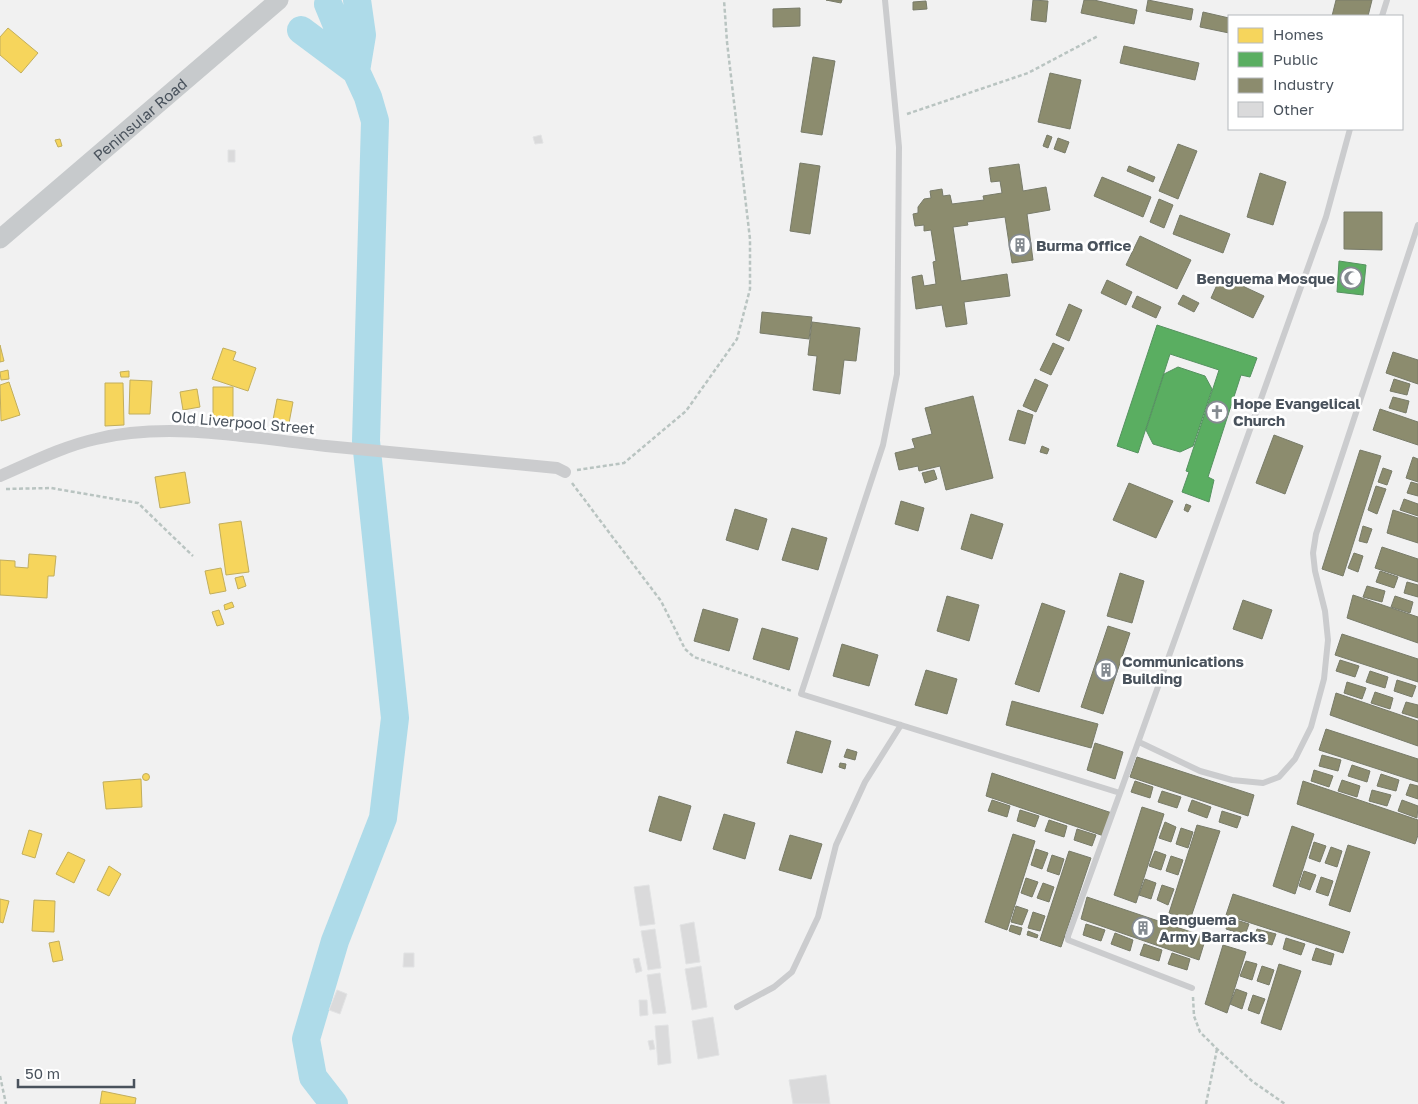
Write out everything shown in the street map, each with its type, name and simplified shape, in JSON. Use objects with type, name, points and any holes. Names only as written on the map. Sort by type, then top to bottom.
[{"type":"main road","name":"Peninsular Road","points":[[0,239],[279,0]]},
{"type":"street","name":"Old Liverpool Street","points":[[0,476],[95,439],[162,430],[199,432],[556,468],[565,472]]},
{"type":"lane","points":[[885,0],[899,147],[897,374],[883,445],[802,694],[1120,792]]},
{"type":"lane","points":[[1382,15],[1387,0]]},
{"type":"lane","points":[[1192,988],[1068,940],[1068,936],[1139,742],[1322,226],[1350,130]]},
{"type":"lane","points":[[1139,742],[1200,771],[1232,780],[1263,783],[1279,777],[1295,759],[1311,727],[1324,679],[1328,640],[1325,611],[1315,571],[1313,553],[1316,534],[1418,225]]},
{"type":"lane","points":[[737,1007],[774,987],[792,972],[818,917],[836,845],[864,782],[901,725]]},
{"type":"path","points":[[724,0],[727,42],[750,239],[750,289],[736,339],[686,411],[624,463],[565,472],[610,535],[661,601],[685,649],[694,657],[802,694]]},
{"type":"path","points":[[896,118],[1028,73],[1098,36]]},
{"type":"path","points":[[0,489],[51,488],[138,503],[193,556]]},
{"type":"path","points":[[1192,988],[1194,1016],[1200,1032],[1252,1081],[1285,1104]]},
{"type":"path","points":[[1206,1104],[1217,1049]]},
{"type":"path","points":[[0,1076],[6,1104]]},
{"type":"building: Homes","points":[[8,28],[38,53],[21,73],[0,55],[0,37]]},
{"type":"building: Homes","points":[[60,139],[62,146],[58,147],[55,140]]},
{"type":"building: Homes","points":[[0,345],[4,361],[0,362]]},
{"type":"building: Homes","points":[[223,348],[236,352],[233,360],[256,368],[248,391],[212,379]]},
{"type":"building: Homes","points":[[8,370],[9,379],[1,380],[0,372]]},
{"type":"building: Homes","points":[[129,371],[129,377],[121,377],[120,372]]},
{"type":"building: Homes","points":[[130,380],[152,381],[150,414],[129,414]]},
{"type":"building: Homes","points":[[9,382],[20,415],[1,421],[0,385]]},
{"type":"building: Homes","points":[[105,383],[123,383],[124,425],[105,426]]},
{"type":"building: Homes","points":[[213,387],[233,387],[233,423],[213,423]]},
{"type":"building: Homes","points":[[197,389],[200,407],[183,410],[180,392]]},
{"type":"building: Homes","points":[[277,399],[293,402],[289,423],[273,420]]},
{"type":"building: Homes","points":[[185,472],[190,503],[160,508],[155,477]]},
{"type":"building: Homes","points":[[241,521],[249,572],[226,575],[219,524]]},
{"type":"building: Homes","points":[[29,554],[56,556],[54,576],[48,576],[47,598],[0,595],[0,560],[15,561],[15,567],[28,568]]},
{"type":"building: Homes","points":[[221,568],[226,591],[210,594],[205,571]]},
{"type":"building: Homes","points":[[243,576],[246,586],[238,589],[235,578]]},
{"type":"building: Homes","points":[[232,602],[234,607],[225,610],[224,605]]},
{"type":"building: Homes","points":[[219,610],[224,624],[217,626],[212,612]]},
{"type":"building: Homes","points":[[146,774],[149,777],[146,780],[143,777]]},
{"type":"building: Homes","points":[[141,779],[142,807],[106,809],[103,782]]},
{"type":"building: Homes","points":[[29,830],[42,834],[35,858],[22,854]]},
{"type":"building: Homes","points":[[68,852],[85,860],[74,883],[56,874]]},
{"type":"building: Homes","points":[[109,866],[121,874],[109,896],[97,890]]},
{"type":"building: Homes","points":[[0,899],[9,901],[3,923],[0,922]]},
{"type":"building: Homes","points":[[34,900],[55,901],[54,932],[32,931]]},
{"type":"building: Homes","points":[[59,941],[63,960],[53,962],[49,943]]},
{"type":"building: Homes","points":[[102,1091],[136,1098],[135,1104],[100,1104]]},
{"type":"building: Public","name":"Benguema Mosque","points":[[1339,261],[1366,265],[1363,295],[1337,292]]},
{"type":"building: Public","name":"Hope Evangelical Church","points":[[1157,325],[1257,358],[1250,377],[1241,375],[1208,477],[1214,480],[1209,502],[1182,492],[1189,472],[1186,471],[1219,370],[1170,354],[1138,453],[1117,446]]},
{"type":"building: Public","name":"Hope Evangelical Church","points":[[1178,367],[1205,376],[1212,389],[1193,446],[1180,452],[1153,444],[1146,430],[1164,374]]},
{"type":"building: Industry","points":[[826,0],[842,0],[841,3]]},
{"type":"building: Industry","points":[[1033,0],[1048,1],[1046,22],[1031,20]]},
{"type":"building: Industry","points":[[1084,0],[1094,0],[1137,10],[1134,24],[1081,13]]},
{"type":"building: Industry","points":[[1148,0],[1193,9],[1191,20],[1146,11]]},
{"type":"building: Industry","points":[[1336,0],[1372,0],[1368,15],[1332,15]]},
{"type":"building: Industry","points":[[926,1],[927,9],[913,10],[913,2]]},
{"type":"building: Industry","points":[[800,8],[800,26],[773,27],[773,9]]},
{"type":"building: Industry","points":[[1203,12],[1228,18],[1228,33],[1200,27]]},
{"type":"building: Industry","points":[[1124,46],[1199,63],[1195,80],[1120,63]]},
{"type":"building: Industry","points":[[813,57],[835,61],[822,135],[801,132]]},
{"type":"building: Industry","points":[[1050,73],[1081,80],[1070,129],[1038,122]]},
{"type":"building: Industry","points":[[1047,135],[1052,137],[1048,148],[1043,146]]},
{"type":"building: Industry","points":[[1058,138],[1069,142],[1065,153],[1054,149]]},
{"type":"building: Industry","points":[[1178,144],[1197,151],[1178,199],[1159,191]]},
{"type":"building: Industry","points":[[800,163],[820,166],[810,234],[790,231]]},
{"type":"building: Industry","name":"Burma Office","points":[[1019,164],[1023,191],[1046,187],[1050,210],[1027,214],[1033,260],[1012,263],[1005,217],[967,222],[968,225],[953,227],[961,281],[1007,274],[1010,296],[964,302],[967,324],[946,327],[942,305],[916,309],[912,277],[922,275],[924,286],[936,284],[933,262],[936,261],[931,230],[924,231],[924,225],[915,226],[913,214],[918,213],[918,207],[924,199],[931,198],[930,191],[942,189],[943,196],[950,195],[952,204],[984,200],[983,196],[1002,193],[1000,181],[991,182],[989,168]]},
{"type":"building: Industry","points":[[1129,166],[1155,177],[1153,182],[1127,171]]},
{"type":"building: Industry","points":[[1260,173],[1286,182],[1273,225],[1247,217]]},
{"type":"building: Industry","points":[[1102,177],[1151,197],[1143,217],[1094,196]]},
{"type":"building: Industry","points":[[1159,199],[1173,205],[1164,228],[1150,222]]},
{"type":"building: Industry","points":[[1344,212],[1382,212],[1382,250],[1344,249]]},
{"type":"building: Industry","points":[[1180,215],[1230,234],[1223,253],[1173,234]]},
{"type":"building: Industry","points":[[1140,236],[1191,260],[1177,289],[1126,265]]},
{"type":"building: Industry","points":[[1221,276],[1264,296],[1253,318],[1211,298]]},
{"type":"building: Industry","points":[[1107,280],[1132,292],[1126,305],[1101,293]]},
{"type":"building: Industry","points":[[1183,295],[1199,303],[1194,312],[1178,304]]},
{"type":"building: Industry","points":[[1137,296],[1161,307],[1156,318],[1132,307]]},
{"type":"building: Industry","points":[[1069,304],[1082,310],[1069,341],[1056,335]]},
{"type":"building: Industry","points":[[762,312],[812,317],[809,339],[760,333]]},
{"type":"building: Industry","points":[[812,322],[860,328],[856,361],[844,360],[840,394],[813,390],[817,356],[808,355]]},
{"type":"building: Industry","points":[[1053,343],[1064,348],[1051,375],[1040,370]]},
{"type":"building: Industry","points":[[1393,352],[1418,360],[1418,384],[1386,373]]},
{"type":"building: Industry","points":[[1035,379],[1048,385],[1036,412],[1023,406]]},
{"type":"building: Industry","points":[[1394,379],[1410,384],[1407,395],[1390,391]]},
{"type":"building: Industry","points":[[973,396],[993,478],[946,490],[940,466],[919,471],[918,466],[899,470],[895,453],[915,448],[912,439],[932,434],[925,408]]},
{"type":"building: Industry","points":[[1393,397],[1409,401],[1406,413],[1389,408]]},
{"type":"building: Industry","points":[[1380,409],[1418,422],[1418,445],[1373,430]]},
{"type":"building: Industry","points":[[1018,410],[1033,415],[1025,444],[1009,440]]},
{"type":"building: Industry","points":[[1274,435],[1303,446],[1285,494],[1256,483]]},
{"type":"building: Industry","points":[[1042,446],[1049,449],[1047,454],[1040,452]]},
{"type":"building: Industry","points":[[1360,450],[1381,456],[1343,576],[1322,569]]},
{"type":"building: Industry","points":[[1413,457],[1418,459],[1418,482],[1406,478]]},
{"type":"building: Industry","points":[[1383,468],[1392,471],[1387,485],[1378,482]]},
{"type":"building: Industry","points":[[934,470],[937,479],[925,483],[922,473]]},
{"type":"building: Industry","points":[[1411,482],[1418,484],[1418,496],[1407,493]]},
{"type":"building: Industry","points":[[1129,483],[1173,501],[1156,538],[1113,520]]},
{"type":"building: Industry","points":[[1376,486],[1386,489],[1377,514],[1368,510]]},
{"type":"building: Industry","points":[[1404,499],[1418,504],[1418,516],[1400,510]]},
{"type":"building: Industry","points":[[901,501],[924,508],[918,531],[895,524]]},
{"type":"building: Industry","points":[[1186,504],[1191,506],[1188,512],[1184,510]]},
{"type":"building: Industry","points":[[735,509],[767,519],[758,550],[726,540]]},
{"type":"building: Industry","points":[[1393,510],[1418,518],[1418,543],[1387,533]]},
{"type":"building: Industry","points":[[971,514],[1003,524],[992,559],[961,549]]},
{"type":"building: Industry","points":[[1363,526],[1372,529],[1367,543],[1359,541]]},
{"type":"building: Industry","points":[[792,528],[827,538],[818,570],[782,560]]},
{"type":"building: Industry","points":[[1382,547],[1418,559],[1418,582],[1375,568]]},
{"type":"building: Industry","points":[[1354,553],[1363,556],[1358,572],[1348,568]]},
{"type":"building: Industry","points":[[1380,571],[1398,577],[1394,588],[1376,582]]},
{"type":"building: Industry","points":[[1120,573],[1144,581],[1132,623],[1107,616]]},
{"type":"building: Industry","points":[[1407,582],[1418,585],[1418,597],[1404,593]]},
{"type":"building: Industry","points":[[1367,586],[1385,591],[1382,602],[1363,597]]},
{"type":"building: Industry","points":[[1353,595],[1418,617],[1418,643],[1347,618]]},
{"type":"building: Industry","points":[[947,596],[979,605],[969,641],[937,631]]},
{"type":"building: Industry","points":[[1395,596],[1413,602],[1410,613],[1391,607]]},
{"type":"building: Industry","points":[[1243,600],[1272,610],[1262,639],[1233,629]]},
{"type":"building: Industry","points":[[1042,603],[1065,611],[1039,692],[1015,684]]},
{"type":"building: Industry","points":[[703,609],[738,619],[729,651],[694,641]]},
{"type":"building: Industry","name":"Communications Building","points":[[1108,626],[1130,633],[1103,714],[1081,707]]},
{"type":"building: Industry","points":[[762,628],[798,638],[789,670],[753,659]]},
{"type":"building: Industry","points":[[1342,634],[1418,659],[1418,682],[1335,655]]},
{"type":"building: Industry","points":[[842,644],[878,655],[869,686],[833,676]]},
{"type":"building: Industry","points":[[1340,660],[1359,666],[1355,677],[1336,671]]},
{"type":"building: Industry","points":[[926,670],[957,679],[947,714],[915,705]]},
{"type":"building: Industry","points":[[1370,671],[1388,677],[1385,688],[1366,682]]},
{"type":"building: Industry","points":[[1397,680],[1416,686],[1412,697],[1394,691]]},
{"type":"building: Industry","points":[[1347,682],[1366,688],[1362,699],[1344,693]]},
{"type":"building: Industry","points":[[1375,692],[1393,698],[1390,709],[1371,703]]},
{"type":"building: Industry","points":[[1336,693],[1418,721],[1418,746],[1330,715]]},
{"type":"building: Industry","points":[[1012,701],[1098,724],[1091,748],[1006,725]]},
{"type":"building: Industry","points":[[1406,702],[1418,705],[1418,718],[1402,713]]},
{"type":"building: Industry","points":[[1326,729],[1418,759],[1418,782],[1319,750]]},
{"type":"building: Industry","points":[[796,731],[831,741],[822,773],[787,763]]},
{"type":"building: Industry","points":[[1095,743],[1123,752],[1115,779],[1087,770]]},
{"type":"building: Industry","points":[[847,749],[857,752],[855,760],[844,757]]},
{"type":"building: Industry","points":[[1322,755],[1341,760],[1338,771],[1319,766]]},
{"type":"building: Industry","points":[[1137,757],[1254,795],[1248,816],[1130,777]]},
{"type":"building: Industry","points":[[840,763],[846,764],[845,769],[839,767]]},
{"type":"building: Industry","points":[[1352,765],[1370,771],[1367,782],[1348,776]]},
{"type":"building: Industry","points":[[1314,770],[1333,776],[1329,787],[1311,781]]},
{"type":"building: Industry","points":[[992,773],[1112,813],[1104,836],[986,796]]},
{"type":"building: Industry","points":[[1381,774],[1399,780],[1396,791],[1377,786]]},
{"type":"building: Industry","points":[[1342,780],[1360,786],[1357,797],[1338,791]]},
{"type":"building: Industry","points":[[1135,781],[1153,787],[1150,798],[1131,792]]},
{"type":"building: Industry","points":[[1303,781],[1418,820],[1418,835],[1415,844],[1297,804]]},
{"type":"building: Industry","points":[[1410,784],[1418,786],[1418,799],[1406,795]]},
{"type":"building: Industry","points":[[1372,790],[1391,795],[1387,806],[1369,801]]},
{"type":"building: Industry","points":[[1162,791],[1181,797],[1177,808],[1158,802]]},
{"type":"building: Industry","points":[[659,796],[691,806],[681,841],[649,831]]},
{"type":"building: Industry","points":[[992,800],[1010,806],[1007,817],[988,811]]},
{"type":"building: Industry","points":[[1192,800],[1211,807],[1207,818],[1188,811]]},
{"type":"building: Industry","points":[[1402,800],[1418,806],[1417,818],[1398,811]]},
{"type":"building: Industry","name":"Benguema Army Barracks","points":[[1142,807],[1164,814],[1136,903],[1114,895]]},
{"type":"building: Industry","points":[[1020,810],[1039,816],[1035,827],[1017,821]]},
{"type":"building: Industry","points":[[1222,811],[1241,817],[1237,828],[1219,822]]},
{"type":"building: Industry","points":[[724,814],[755,823],[745,859],[713,849]]},
{"type":"building: Industry","points":[[1049,820],[1067,826],[1064,837],[1045,831]]},
{"type":"building: Industry","points":[[1165,822],[1176,827],[1171,842],[1159,838]]},
{"type":"building: Industry","name":"Benguema Army Barracks","points":[[1197,825],[1220,831],[1190,920],[1169,913]]},
{"type":"building: Industry","points":[[1292,826],[1314,834],[1295,894],[1273,886]]},
{"type":"building: Industry","points":[[1181,828],[1193,832],[1188,848],[1176,844]]},
{"type":"building: Industry","points":[[1077,829],[1096,835],[1092,846],[1074,840]]},
{"type":"building: Industry","points":[[1013,834],[1035,841],[1007,930],[985,922]]},
{"type":"building: Industry","points":[[790,835],[822,844],[811,879],[779,870]]},
{"type":"building: Industry","points":[[1314,842],[1326,846],[1320,862],[1309,858]]},
{"type":"building: Industry","points":[[1348,845],[1370,852],[1350,912],[1329,905]]},
{"type":"building: Industry","points":[[1331,847],[1342,851],[1337,867],[1325,863]]},
{"type":"building: Industry","points":[[1036,849],[1048,853],[1042,869],[1031,865]]},
{"type":"building: Industry","points":[[1069,851],[1091,858],[1061,947],[1040,940]]},
{"type":"building: Industry","name":"Benguema Army Barracks","points":[[1155,851],[1166,855],[1161,870],[1149,866]]},
{"type":"building: Industry","points":[[1052,855],[1064,859],[1059,875],[1047,871]]},
{"type":"building: Industry","name":"Benguema Army Barracks","points":[[1171,856],[1183,860],[1178,875],[1166,871]]},
{"type":"building: Industry","points":[[1304,871],[1316,875],[1310,890],[1299,886]]},
{"type":"building: Industry","points":[[1321,877],[1333,881],[1328,896],[1316,892]]},
{"type":"building: Industry","points":[[1026,878],[1038,882],[1032,897],[1021,893]]},
{"type":"building: Industry","name":"Benguema Army Barracks","points":[[1145,879],[1156,883],[1151,899],[1139,895]]},
{"type":"building: Industry","points":[[1043,883],[1054,887],[1049,902],[1037,898]]},
{"type":"building: Industry","name":"Benguema Army Barracks","points":[[1162,885],[1174,889],[1168,905],[1157,900]]},
{"type":"building: Industry","points":[[1233,894],[1350,932],[1343,953],[1226,915]]},
{"type":"building: Industry","name":"Benguema Army Barracks","points":[[1087,897],[1206,937],[1199,960],[1081,919]]},
{"type":"building: Industry","points":[[1016,906],[1028,910],[1022,925],[1011,922]]},
{"type":"building: Industry","points":[[1033,912],[1045,916],[1040,931],[1028,928]]},
{"type":"building: Industry","points":[[1230,918],[1249,924],[1245,935],[1226,929]]},
{"type":"building: Industry","points":[[1086,924],[1105,930],[1101,941],[1083,935]]},
{"type":"building: Industry","points":[[1011,925],[1022,928],[1020,935],[1009,931]]},
{"type":"building: Industry","points":[[1257,929],[1276,934],[1272,945],[1254,940]]},
{"type":"building: Industry","points":[[1028,931],[1038,935],[1037,938],[1027,935]]},
{"type":"building: Industry","points":[[1115,933],[1133,940],[1130,951],[1111,944]]},
{"type":"building: Industry","points":[[1286,938],[1305,944],[1301,955],[1283,949]]},
{"type":"building: Industry","points":[[1144,944],[1162,950],[1159,961],[1140,955]]},
{"type":"building: Industry","points":[[1223,945],[1246,952],[1227,1013],[1205,1004]]},
{"type":"building: Industry","points":[[1316,948],[1334,954],[1331,965],[1312,960]]},
{"type":"building: Industry","points":[[1172,953],[1190,959],[1187,970],[1168,964]]},
{"type":"building: Industry","points":[[1246,961],[1257,964],[1252,980],[1240,976]]},
{"type":"building: Industry","points":[[1279,964],[1301,971],[1281,1030],[1261,1023]]},
{"type":"building: Industry","points":[[1262,966],[1274,970],[1269,985],[1257,981]]},
{"type":"building: Industry","points":[[1236,989],[1247,993],[1242,1009],[1230,1004]]},
{"type":"building: Industry","points":[[1253,995],[1265,999],[1259,1014],[1248,1010]]},
{"type":"building: Other","points":[[541,135],[543,143],[535,144],[533,137]]},
{"type":"building: Other","points":[[228,150],[235,150],[235,162],[228,162]]},
{"type":"building: Other","points":[[649,885],[655,924],[640,926],[634,887]]},
{"type":"building: Other","points":[[694,922],[700,962],[686,964],[680,925]]},
{"type":"building: Other","points":[[655,929],[661,968],[648,970],[641,931]]},
{"type":"building: Other","points":[[404,953],[414,953],[414,967],[403,967]]},
{"type":"building: Other","points":[[639,958],[642,971],[636,973],[633,959]]},
{"type":"building: Other","points":[[701,966],[707,1007],[692,1010],[685,969]]},
{"type":"building: Other","points":[[660,973],[666,1013],[653,1014],[647,975]]},
{"type":"building: Other","points":[[337,990],[347,994],[340,1014],[329,1010]]},
{"type":"building: Other","points":[[639,1000],[647,1000],[648,1015],[640,1016]]},
{"type":"building: Other","points":[[713,1017],[719,1055],[698,1059],[692,1021]]},
{"type":"building: Other","points":[[668,1025],[671,1063],[658,1065],[655,1026]]},
{"type":"building: Other","points":[[653,1040],[655,1049],[650,1050],[648,1041]]},
{"type":"building: Other","points":[[826,1075],[830,1104],[793,1104],[789,1080]]},
{"type":"waterway","points":[[356,71],[362,35],[357,0]]},
{"type":"waterway","points":[[328,4],[355,69]]},
{"type":"waterway","points":[[301,30],[356,71],[368,97],[375,121],[366,441],[395,718],[383,818],[335,941],[306,1039],[313,1077],[334,1104]]},
{"type":"place","name":"Burma Office","points":[[1020,245]]},
{"type":"place","name":"Benguema Mosque","points":[[1351,278]]},
{"type":"place","name":"Hope Evangelical Church","points":[[1217,412]]},
{"type":"place","name":"Communications Building","points":[[1106,670]]},
{"type":"place","name":"Benguema Army Barracks","points":[[1143,928]]}]
